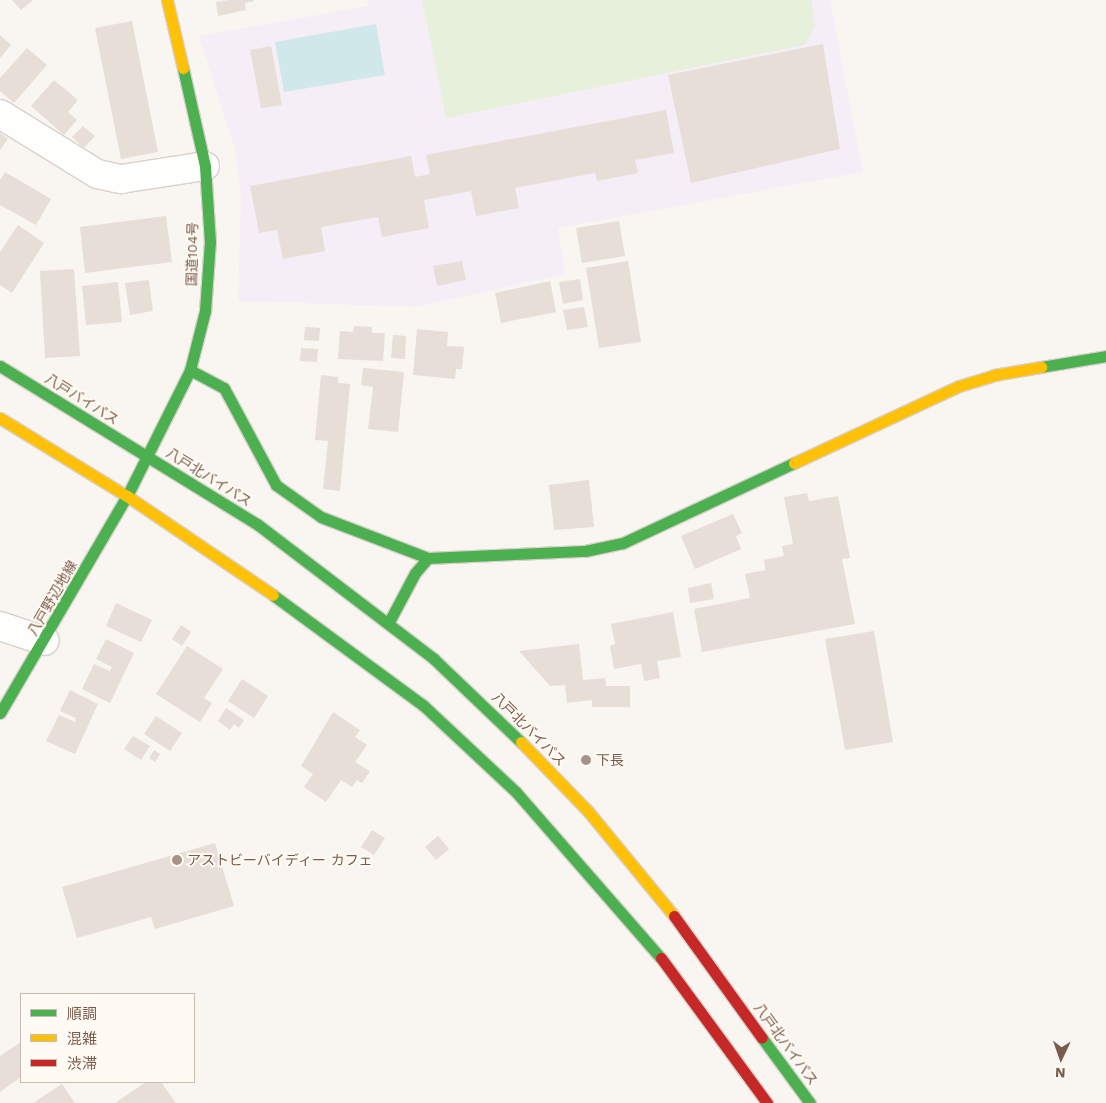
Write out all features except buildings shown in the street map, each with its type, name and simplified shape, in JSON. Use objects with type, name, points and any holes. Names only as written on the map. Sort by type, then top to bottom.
[{"type":"main road","name":"国道104号","points":[[127,496],[190,370],[205,311],[210,242],[205,166],[167,0]]},
{"type":"main road","points":[[190,370],[224,388],[276,485],[321,517],[428,558],[585,551],[623,543],[959,386],[994,375],[1106,356]]},
{"type":"main road","name":"八戸バイパス","points":[[0,366],[148,457]]},
{"type":"main road","points":[[0,418],[127,496],[335,638],[424,706],[516,792],[645,936],[766,1103]]},
{"type":"main road","name":"八戸北バイパス","points":[[148,457],[257,524],[389,622],[502,722],[587,810],[663,901],[810,1103]]},
{"type":"main road","name":"八戸野辺地線","points":[[0,713],[45,640],[127,496]]},
{"type":"main road","points":[[389,622],[415,572],[428,558]]},
{"type":"street","points":[[0,114],[97,174],[121,179],[205,166]]},
{"type":"street","points":[[0,626],[45,640]]},
{"type":"shaded area","points":[[367,0],[830,0],[863,172],[558,228],[565,274],[416,307],[238,301],[241,200],[236,153],[199,36],[368,6]]},
{"type":"green space","points":[[422,0],[811,0],[815,26],[805,45],[446,118]]},
{"type":"water","points":[[376,24],[385,75],[284,92],[275,42]]},
{"type":"traffic: fast","points":[[127,496],[190,370],[205,311],[210,242],[205,166],[183,68]]},
{"type":"traffic: fast","points":[[1041,367],[1106,356]]},
{"type":"traffic: fast","points":[[0,366],[257,524],[434,659],[521,742]]},
{"type":"traffic: fast","points":[[190,370],[224,388],[276,485],[321,517],[428,558]]},
{"type":"traffic: fast","points":[[389,622],[415,573],[428,558],[585,551],[623,543],[794,463]]},
{"type":"traffic: fast","points":[[0,713],[127,496]]},
{"type":"traffic: fast","points":[[273,595],[424,706],[516,792],[661,958]]},
{"type":"traffic: fast","points":[[762,1038],[810,1103]]},
{"type":"traffic: slow","points":[[167,0],[183,68]]},
{"type":"traffic: slow","points":[[794,463],[959,386],[994,375],[1041,367]]},
{"type":"traffic: slow","points":[[0,418],[127,496],[273,595]]},
{"type":"traffic: slow","points":[[521,742],[587,810],[674,916]]},
{"type":"traffic: jam","points":[[674,916],[762,1038]]},
{"type":"traffic: jam","points":[[661,958],[767,1103]]},
{"type":"place","name":"下長","points":[[586,760]]},
{"type":"place","name":"アストビーバイディー カフェ","points":[[177,860]]}]
